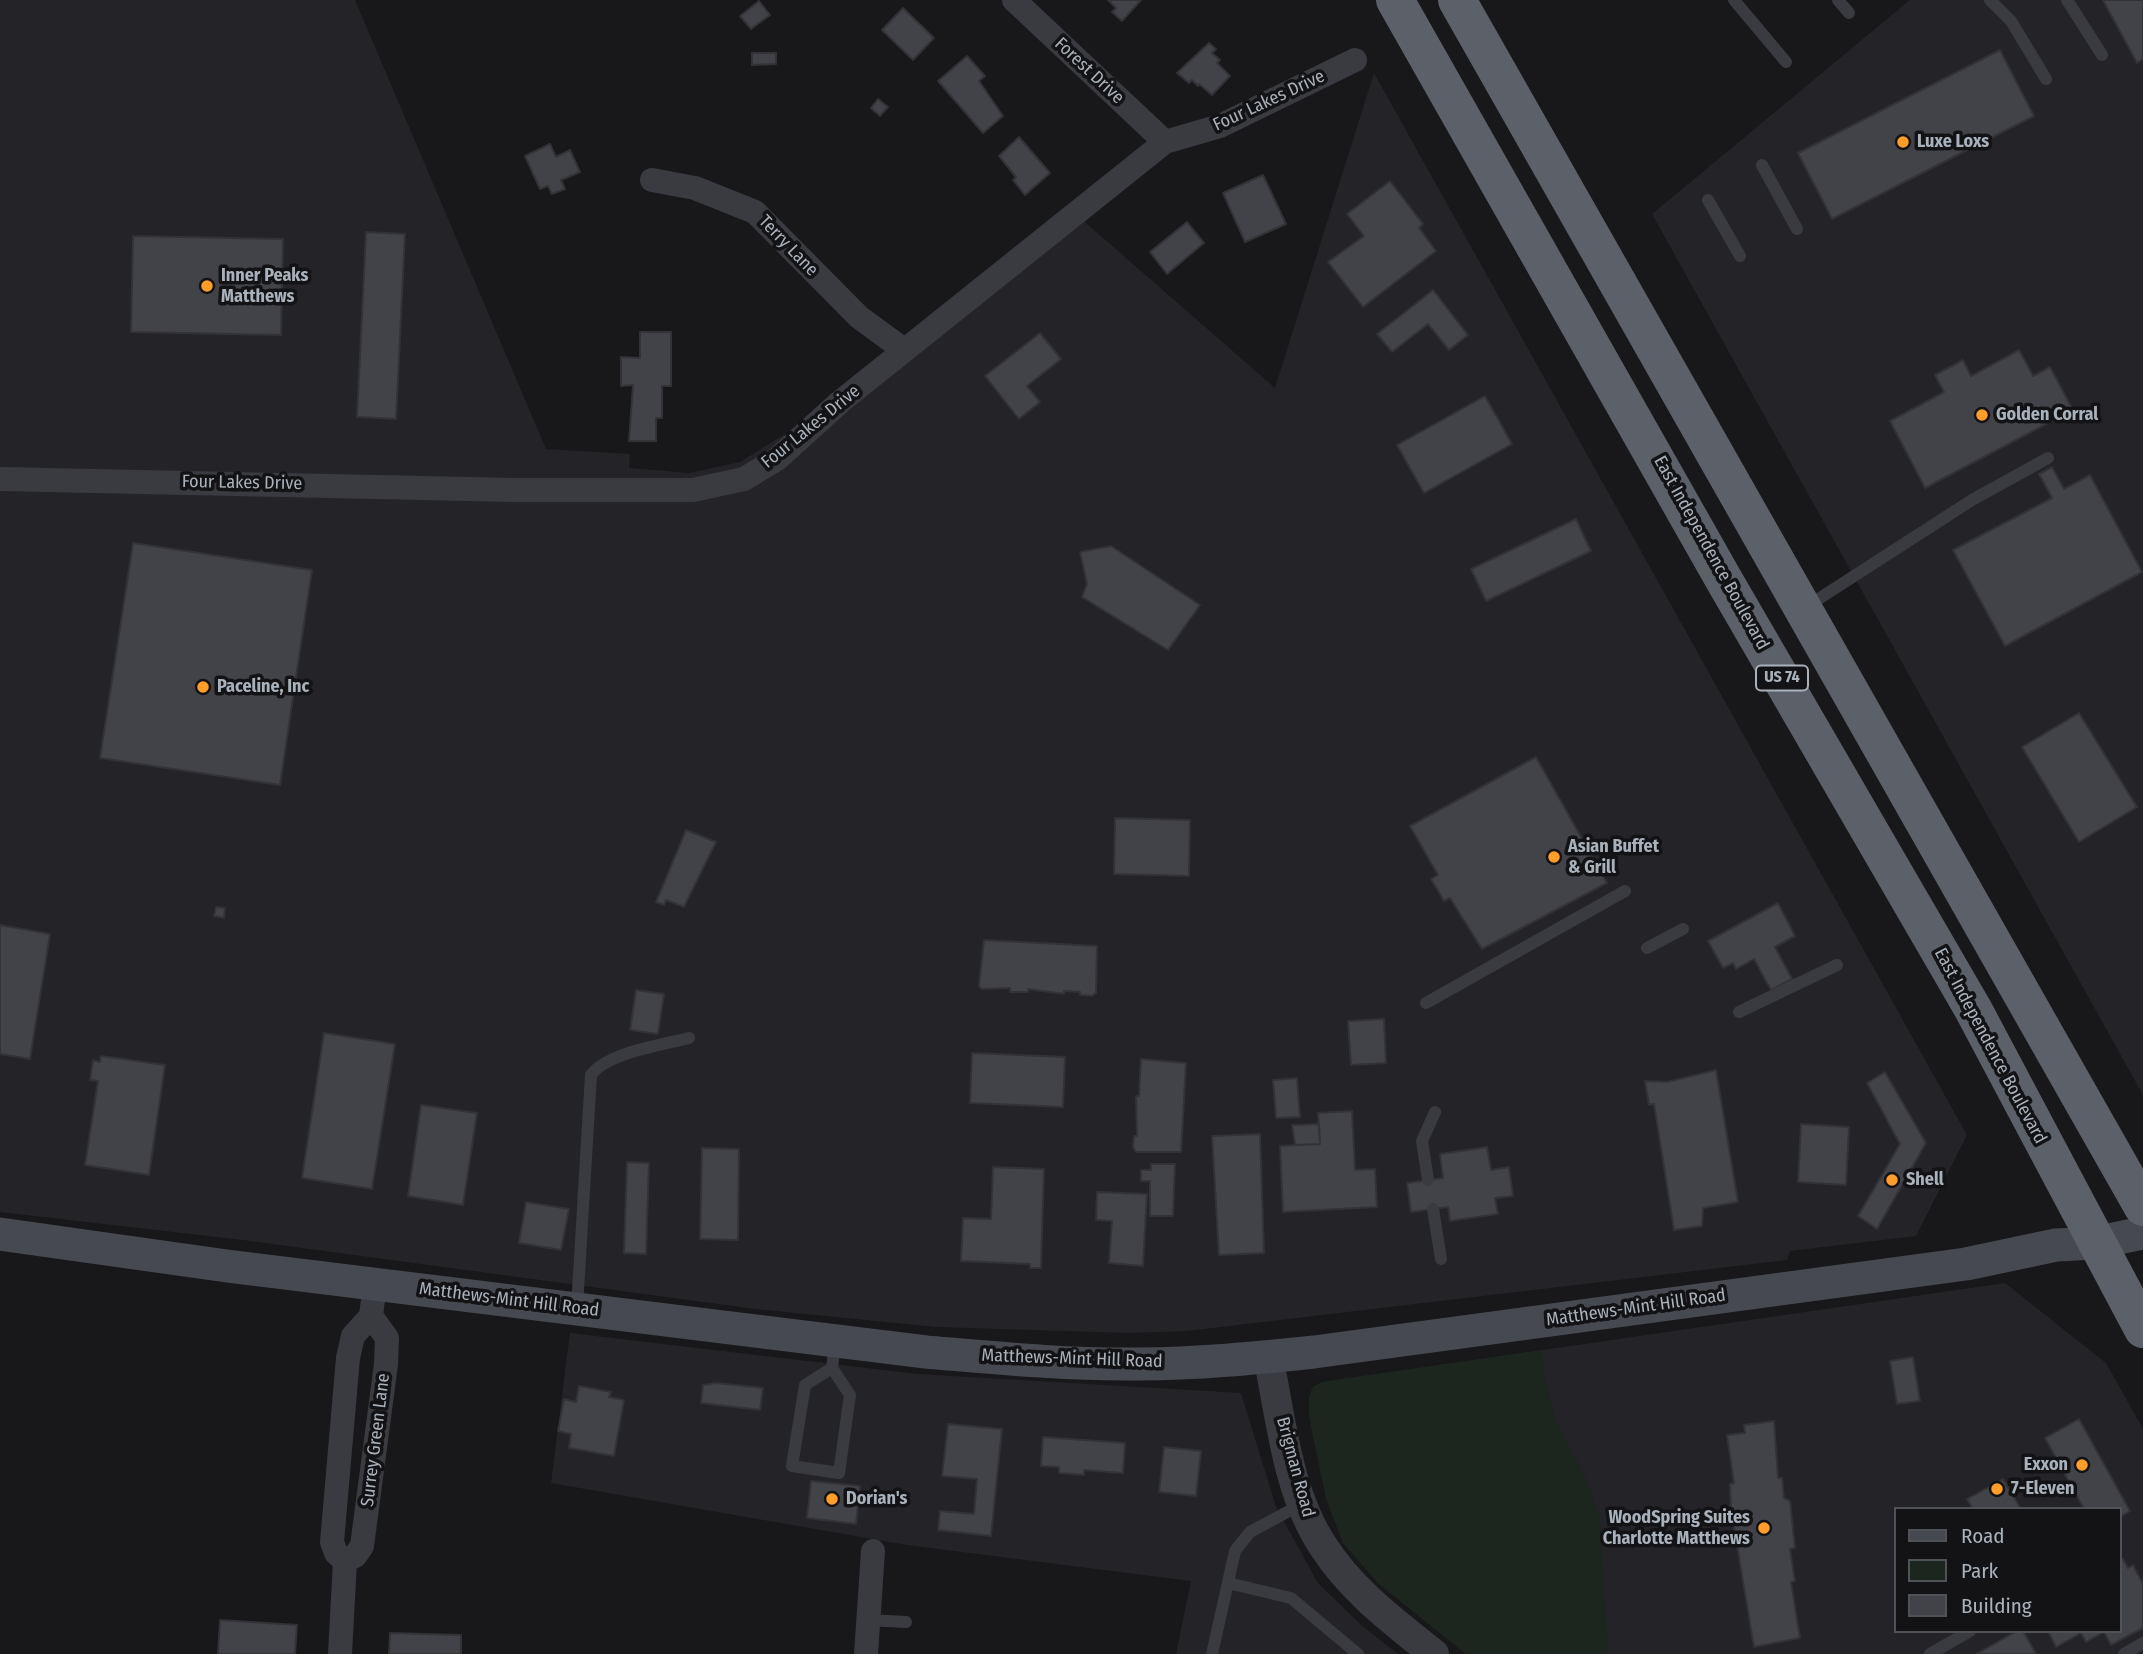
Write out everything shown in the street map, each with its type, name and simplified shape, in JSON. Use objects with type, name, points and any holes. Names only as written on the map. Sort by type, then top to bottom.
[{"type":"highway","name":"US 74","points":[[1457,0],[2143,1207]]},
{"type":"highway","points":[[1465,0],[1495,68]]},
{"type":"highway","name":"East Independence Boulevard","points":[[1400,11],[1973,1009],[2143,1329]]},
{"type":"main road","name":"Matthews-Mint Hill Road","points":[[0,1234],[577,1308],[834,1354],[1096,1364],[1194,1362],[1268,1356],[1966,1264],[2056,1245],[2095,1243],[2143,1233]]},
{"type":"street","name":"Forest Drive","points":[[1014,0],[1165,142]]},
{"type":"street","name":"Four Lakes Drive","points":[[0,479],[516,490],[693,490],[744,479],[777,459],[904,351],[1165,142],[1220,126],[1355,60]]},
{"type":"street","name":"Terry Lane","points":[[652,180],[695,188],[755,212],[859,317],[904,351]]},
{"type":"street","name":"Surrey Green Lane","points":[[345,1560],[336,1553],[332,1542],[348,1358],[353,1336],[371,1316],[375,1283]]},
{"type":"street","name":"Surrey Green Lane","points":[[345,1560],[355,1556],[362,1546],[386,1364],[387,1338],[371,1316]]},
{"type":"street","name":"Brigman Road","points":[[1268,1356],[1302,1504],[1321,1545],[1357,1590],[1434,1654]]},
{"type":"street","points":[[866,1654],[873,1551]]},
{"type":"street","name":"Surrey Green Lane","points":[[340,1654],[345,1560]]},
{"type":"lane","points":[[1734,0],[1786,62]]},
{"type":"lane","points":[[1838,0],[1849,13]]},
{"type":"lane","points":[[1990,0],[2011,22],[2046,79]]},
{"type":"lane","points":[[2067,0],[2102,55]]},
{"type":"lane","points":[[1762,164],[1797,229]]},
{"type":"lane","points":[[1708,200],[1740,256]]},
{"type":"lane","points":[[1803,609],[1972,500],[2048,458]]},
{"type":"lane","points":[[1426,1003],[1625,891]]},
{"type":"lane","points":[[1647,948],[1684,929]]},
{"type":"lane","points":[[1739,1012],[1837,965]]},
{"type":"lane","points":[[577,1308],[591,1075],[598,1065],[614,1058],[689,1038]]},
{"type":"lane","points":[[1428,1180],[1422,1141],[1435,1112]]},
{"type":"lane","points":[[1433,1209],[1441,1259]]},
{"type":"lane","points":[[834,1354],[850,1395],[839,1473],[792,1466],[806,1385],[834,1354]]},
{"type":"lane","points":[[1212,1654],[1235,1551],[1250,1532],[1302,1504]]},
{"type":"lane","points":[[1228,1583],[1291,1598],[1358,1654]]},
{"type":"lane","points":[[868,1620],[906,1622]]},
{"type":"lane","points":[[1930,1654],[1967,1633]]},
{"type":"lane","points":[[2124,1654],[2143,1643]]},
{"type":"shaded area","points":[[0,0],[355,0],[546,449],[630,454],[629,468],[689,473],[740,462],[788,432],[1070,209],[1275,388],[1374,73],[1967,1135],[1916,1236],[1790,1251],[1787,1260],[1187,1331],[1128,1333],[936,1327],[755,1309],[243,1240],[0,1212]]},
{"type":"shaded area","points":[[1910,0],[2143,0],[2143,1095],[1652,214]]},
{"type":"shaded area","points":[[2005,1283],[2106,1363],[2143,1429],[2143,1654],[1466,1654],[1379,1584],[1343,1543],[1326,1498],[1309,1416],[1309,1397],[1313,1387],[1322,1382]]},
{"type":"shaded area","points":[[570,1333],[918,1374],[1241,1393],[1276,1507],[1318,1583],[1361,1625],[1398,1654],[1176,1654],[1191,1581],[907,1545],[551,1483]]},
{"type":"green space","points":[[1542,1350],[1546,1384],[1555,1418],[1586,1478],[1600,1517],[1608,1654],[1466,1654],[1379,1584],[1343,1543],[1326,1498],[1309,1416],[1309,1397],[1313,1387],[1322,1382]]},
{"type":"building","points":[[1108,0],[1141,0],[1122,21],[1112,12],[1116,8]]},
{"type":"building","points":[[2103,0],[2143,0],[2143,59],[2137,63]]},
{"type":"building","points":[[759,1],[770,15],[751,29],[740,16]]},
{"type":"building","points":[[903,8],[934,38],[913,60],[882,30]]},
{"type":"building","points":[[1209,43],[1216,49],[1212,53],[1220,60],[1217,63],[1230,76],[1212,95],[1199,84],[1198,86],[1192,80],[1189,83],[1177,73]]},
{"type":"building","points":[[2000,50],[2034,116],[1832,219],[1798,153]]},
{"type":"building","points":[[752,53],[776,53],[776,64],[752,65]]},
{"type":"building","points":[[967,56],[985,76],[979,81],[1003,116],[983,133],[938,81]]},
{"type":"building","points":[[878,99],[888,107],[880,116],[871,108]]},
{"type":"building","points":[[1019,137],[1050,173],[1025,195],[1013,180],[1016,177],[999,156]]},
{"type":"building","points":[[550,144],[556,157],[570,150],[580,172],[561,180],[565,189],[552,194],[548,186],[540,189],[525,156]]},
{"type":"building","points":[[1263,175],[1286,224],[1245,242],[1223,193]]},
{"type":"building","points":[[1390,181],[1423,224],[1419,228],[1436,251],[1363,307],[1328,262],[1364,236],[1347,214]]},
{"type":"building","points":[[1187,222],[1204,243],[1167,274],[1150,252]]},
{"type":"building","points":[[366,232],[405,234],[396,419],[357,417]]},
{"type":"building","name":"Inner Peaks Matthews","points":[[133,236],[283,239],[281,335],[131,332]]},
{"type":"building","points":[[1433,290],[1468,335],[1449,350],[1428,324],[1392,352],[1377,334]]},
{"type":"building","points":[[640,332],[671,332],[671,386],[662,386],[662,418],[656,418],[656,441],[629,441],[633,385],[621,386],[621,357],[640,358]]},
{"type":"building","points":[[1040,333],[1061,359],[1027,386],[1040,402],[1019,419],[985,376]]},
{"type":"building","name":"Golden Corral","points":[[2019,350],[2033,376],[2050,367],[2073,410],[1925,488],[1890,421],[1944,392],[1935,375],[1963,360],[1971,376]]},
{"type":"building","points":[[1485,396],[1512,444],[1424,493],[1397,445]]},
{"type":"building","points":[[2052,467],[2064,489],[2090,475],[2142,572],[2005,646],[1953,550],[2052,498],[2039,474]]},
{"type":"building","points":[[1576,519],[1591,551],[1486,601],[1471,569]]},
{"type":"building","name":"Paceline, Inc","points":[[133,543],[312,570],[280,785],[100,758]]},
{"type":"building","points":[[1111,546],[1200,605],[1168,650],[1082,597],[1087,584],[1080,552]]},
{"type":"building","points":[[2079,713],[2137,807],[2079,842],[2022,747]]},
{"type":"building","points":[[1536,757],[1607,883],[1482,949],[1450,898],[1444,901],[1431,879],[1438,875],[1410,826]]},
{"type":"building","points":[[1115,818],[1190,820],[1189,876],[1114,874]]},
{"type":"building","points":[[686,830],[716,842],[684,907],[666,900],[664,905],[656,902]]},
{"type":"building","points":[[1778,903],[1795,936],[1775,947],[1792,979],[1771,990],[1754,959],[1736,969],[1733,963],[1723,968],[1708,941]]},
{"type":"building","points":[[216,907],[225,908],[224,918],[214,916]]},
{"type":"building","points":[[0,925],[50,934],[30,1059],[0,1054]]},
{"type":"building","points":[[984,940],[1097,946],[1096,993],[1092,996],[1080,995],[1080,992],[1064,991],[1064,994],[1028,989],[1028,992],[1010,992],[1010,988],[982,989],[979,986]]},
{"type":"building","points":[[636,990],[664,994],[658,1034],[630,1030]]},
{"type":"building","points":[[1384,1019],[1386,1063],[1351,1065],[1348,1021]]},
{"type":"building","points":[[324,1033],[395,1044],[372,1189],[302,1178]]},
{"type":"building","points":[[972,1053],[1065,1057],[1063,1107],[970,1103]]},
{"type":"building","points":[[101,1056],[165,1065],[149,1175],[85,1165],[98,1081],[90,1080],[93,1060],[100,1062]]},
{"type":"building","points":[[1141,1059],[1186,1063],[1181,1152],[1136,1152],[1133,1147],[1134,1136],[1137,1136],[1136,1096],[1139,1096]]},
{"type":"building","points":[[1716,1070],[1738,1202],[1703,1208],[1702,1226],[1674,1230],[1654,1104],[1649,1105],[1645,1081],[1667,1082]]},
{"type":"building","name":"Shell","points":[[1885,1072],[1926,1143],[1877,1229],[1858,1216],[1900,1144],[1867,1083]]},
{"type":"building","points":[[1297,1078],[1300,1117],[1276,1118],[1273,1080]]},
{"type":"building","points":[[421,1105],[477,1113],[463,1205],[408,1196]]},
{"type":"building","points":[[1352,1111],[1355,1170],[1375,1169],[1377,1207],[1283,1212],[1280,1146],[1320,1144],[1318,1113]]},
{"type":"building","points":[[1319,1124],[1320,1144],[1295,1145],[1292,1125]]},
{"type":"building","points":[[1801,1124],[1849,1127],[1846,1185],[1798,1182]]},
{"type":"building","points":[[1260,1134],[1264,1253],[1219,1255],[1212,1136]]},
{"type":"building","points":[[1487,1147],[1491,1170],[1509,1167],[1513,1196],[1495,1198],[1498,1214],[1450,1221],[1448,1207],[1411,1212],[1407,1183],[1443,1178],[1440,1154]]},
{"type":"building","points":[[702,1148],[739,1149],[738,1240],[700,1239]]},
{"type":"building","points":[[627,1162],[649,1163],[646,1254],[624,1253]]},
{"type":"building","points":[[1151,1164],[1175,1164],[1173,1216],[1150,1216],[1150,1181],[1141,1181],[1141,1170],[1151,1170]]},
{"type":"building","points":[[993,1167],[1044,1169],[1041,1268],[1030,1268],[1030,1264],[961,1261],[963,1218],[991,1219]]},
{"type":"building","points":[[1097,1192],[1147,1194],[1143,1266],[1109,1263],[1112,1221],[1096,1220]]},
{"type":"building","points":[[526,1202],[569,1209],[561,1250],[519,1243]]},
{"type":"building","points":[[1913,1357],[1920,1401],[1897,1404],[1890,1361]]},
{"type":"building","points":[[716,1383],[763,1388],[760,1410],[701,1403],[703,1385]]},
{"type":"building","points":[[579,1386],[611,1392],[609,1397],[624,1400],[614,1456],[569,1448],[571,1434],[558,1431],[564,1399],[576,1402]]},
{"type":"building","points":[[2079,1419],[2130,1511],[2122,1516],[2122,1507],[2083,1507],[2045,1438]]},
{"type":"building","name":"WoodSpring Suites Charlotte Matthews","points":[[1774,1421],[1778,1478],[1782,1478],[1784,1498],[1790,1501],[1795,1548],[1790,1549],[1795,1581],[1791,1582],[1800,1638],[1754,1647],[1731,1509],[1730,1484],[1734,1483],[1727,1435],[1745,1433],[1744,1425]]},
{"type":"building","points":[[948,1424],[1002,1429],[991,1536],[938,1530],[940,1511],[974,1514],[977,1479],[942,1476]]},
{"type":"building","points":[[1043,1437],[1125,1443],[1123,1473],[1084,1470],[1084,1475],[1059,1473],[1059,1467],[1041,1466]]},
{"type":"building","points":[[1164,1447],[1201,1451],[1196,1496],[1159,1492]]},
{"type":"building","name":"7-Eleven","points":[[2003,1479],[2020,1507],[1972,1507],[1967,1499]]},
{"type":"building","points":[[811,1481],[860,1486],[856,1524],[807,1518]]},
{"type":"building","points":[[2122,1559],[2128,1568],[2133,1565],[2143,1584],[2143,1628],[2111,1645],[2105,1633],[2122,1633]]},
{"type":"building","points":[[220,1620],[297,1625],[295,1654],[218,1654]]},
{"type":"building","points":[[390,1633],[461,1635],[461,1654],[389,1654]]},
{"type":"building","points":[[2013,1633],[2024,1633],[2036,1654],[1976,1654]]},
{"type":"building","points":[[2049,1633],[2081,1633],[2056,1647]]},
{"type":"building","points":[[2081,1633],[2102,1633],[2086,1642]]},
{"type":"place","name":"Luxe Loxs","points":[[1903,142]]},
{"type":"place","name":"Inner Peaks Matthews","points":[[207,286]]},
{"type":"place","name":"Golden Corral","points":[[1982,415]]},
{"type":"place","name":"Paceline, Inc","points":[[203,687]]},
{"type":"place","name":"Asian Buffet & Grill","points":[[1554,857]]},
{"type":"place","name":"Shell","points":[[1892,1180]]},
{"type":"place","name":"Exxon","points":[[2082,1465]]},
{"type":"place","name":"7-Eleven","points":[[1997,1489]]},
{"type":"place","name":"Dorian's","points":[[832,1499]]},
{"type":"place","name":"WoodSpring Suites Charlotte Matthews","points":[[1764,1528]]}]
